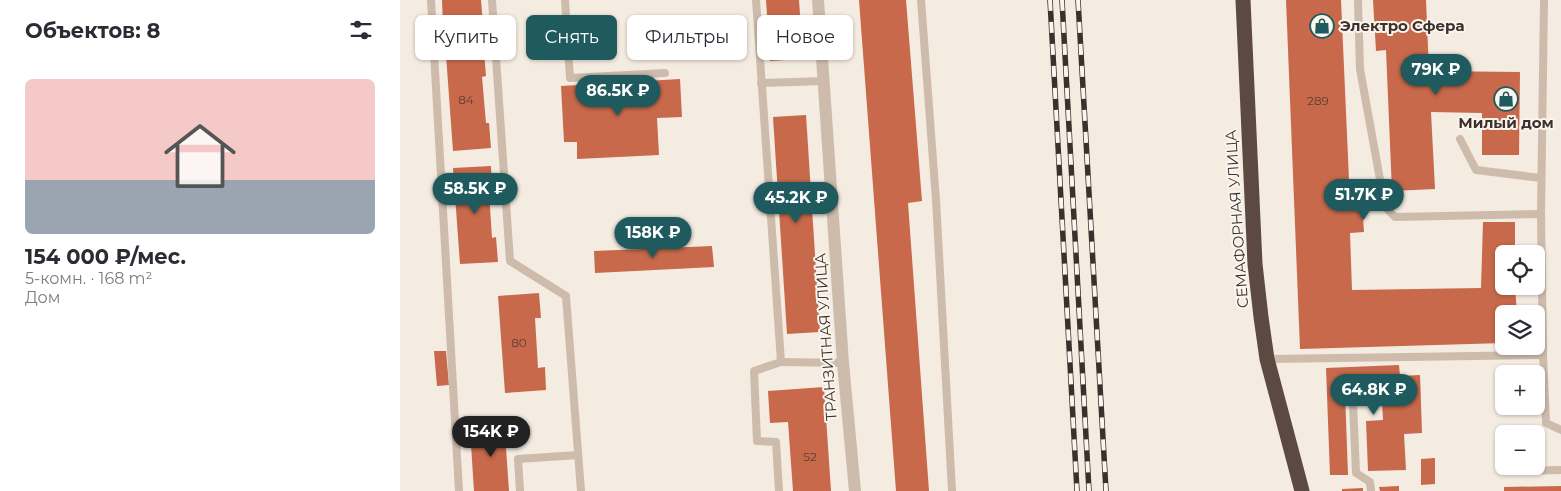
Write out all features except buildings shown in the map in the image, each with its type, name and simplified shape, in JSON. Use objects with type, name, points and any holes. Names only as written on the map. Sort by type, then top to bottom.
[{"type":"highway","name":"СЕМАФОРНАЯ УЛИЦА","points":[[1243,0],[1255,264],[1268,359],[1302,491]]},
{"type":"street","name":"ТРАНЗИТНАЯ УЛИЦА","points":[[818,0],[843,363],[855,491]]},
{"type":"lane","points":[[431,0],[432,15]]},
{"type":"lane","points":[[492,0],[493,15]]},
{"type":"lane","points":[[565,0],[570,78],[665,73]]},
{"type":"lane","points":[[756,0],[782,362]]},
{"type":"lane","points":[[921,0],[936,200],[952,491]]},
{"type":"lane","points":[[1358,0],[1360,69],[1385,207],[1394,217],[1541,214]]},
{"type":"lane","points":[[1543,305],[1541,214],[1544,0]]},
{"type":"lane","points":[[435,60],[459,491]]},
{"type":"lane","points":[[496,60],[510,261],[566,296],[581,491]]},
{"type":"lane","points":[[761,83],[824,81]]},
{"type":"lane","points":[[1460,139],[1476,170],[1542,178]]},
{"type":"lane","points":[[1268,359],[1544,355],[1546,422],[1561,430]]},
{"type":"lane","points":[[778,491],[776,442],[758,441],[754,371],[782,362],[843,363]]},
{"type":"lane","points":[[1353,403],[1356,473],[1370,482],[1371,491]]},
{"type":"lane","points":[[520,491],[518,459],[578,455]]},
{"type":"lane","points":[[1545,470],[1561,470]]},
{"type":"railway","points":[[1050,0],[1077,491]]},
{"type":"railway","points":[[1062,0],[1089,491]]},
{"type":"railway","points":[[1078,0],[1106,491]]},
{"type":"place","name":"Электро Сфера","points":[[1322,26]]},
{"type":"place","name":"Милый дом","points":[[1506,99]]}]
